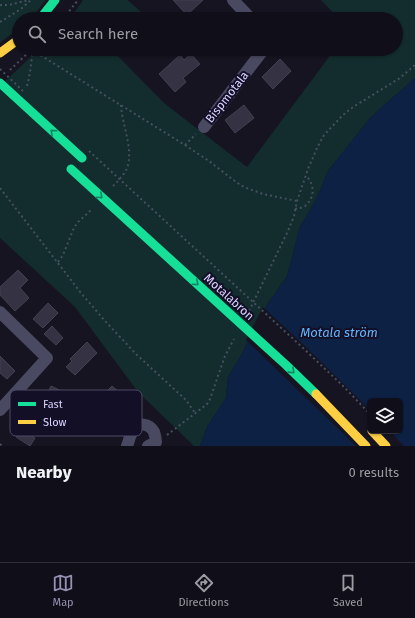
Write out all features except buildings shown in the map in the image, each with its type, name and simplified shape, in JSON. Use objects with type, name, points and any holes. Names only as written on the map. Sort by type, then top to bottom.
[{"type":"main road","points":[[46,12],[55,0]]},
{"type":"main road","points":[[0,53],[12,44]]},
{"type":"main road","points":[[2,79],[13,96],[84,161]]},
{"type":"main road","name":"Motalabron","points":[[68,167],[286,365],[366,446]]},
{"type":"main road","points":[[375,434],[386,446]]},
{"type":"street","points":[[233,0],[244,12]]},
{"type":"street","name":"Bispmotala","points":[[204,127],[259,56]]},
{"type":"street","points":[[0,312],[48,358],[18,390]]},
{"type":"street","points":[[0,410],[10,399]]},
{"type":"street","points":[[142,424],[149,426],[154,432],[156,442],[148,446]]},
{"type":"street","points":[[127,446],[131,436]]},
{"type":"path","points":[[0,4],[10,4],[30,0]]},
{"type":"path","points":[[16,12],[30,0]]},
{"type":"path","points":[[69,12],[78,0]]},
{"type":"path","points":[[0,22],[12,15]]},
{"type":"path","points":[[2,79],[25,56]]},
{"type":"path","points":[[27,86],[32,56]]},
{"type":"path","points":[[43,56],[209,160],[236,182],[251,190],[263,194],[297,201],[317,148],[324,135],[353,107],[400,78],[415,65]]},
{"type":"path","points":[[0,69],[23,91]]},
{"type":"path","points":[[185,145],[204,127]]},
{"type":"path","points":[[89,151],[303,348],[367,411]]},
{"type":"path","points":[[296,209],[306,205],[312,198],[313,187],[310,179],[306,176]]},
{"type":"path","points":[[0,188],[81,293],[105,321],[137,355],[186,400],[195,413]]},
{"type":"green space","points":[[0,0],[46,0],[36,12],[12,12],[12,34],[0,43]]},
{"type":"green space","points":[[83,0],[127,0],[141,12],[75,12]]},
{"type":"green space","points":[[321,0],[415,0],[415,78],[371,117],[328,171],[317,198],[300,227],[287,276],[267,305],[228,377],[226,398],[207,427],[200,446],[194,446],[142,396],[142,390],[137,390],[75,307],[0,238],[0,86],[32,56],[118,56],[164,103],[247,167],[330,56],[403,56],[403,12],[332,12]]},
{"type":"water","name":"Motala ström","points":[[415,78],[415,446],[200,446],[207,427],[226,398],[228,377],[267,305],[287,276],[300,227],[317,198],[328,171],[371,117]]},
{"type":"pier","points":[[263,307],[367,407],[367,434],[393,434],[404,446],[356,446],[246,340]]},
{"type":"traffic: fast","points":[[46,12],[55,0]]},
{"type":"traffic: fast","points":[[0,83],[82,158]]},
{"type":"traffic: fast","points":[[71,169],[316,394]]},
{"type":"traffic: slow","points":[[0,53],[12,44]]},
{"type":"traffic: slow","points":[[316,394],[366,446]]},
{"type":"traffic: slow","points":[[375,434],[386,446]]}]
